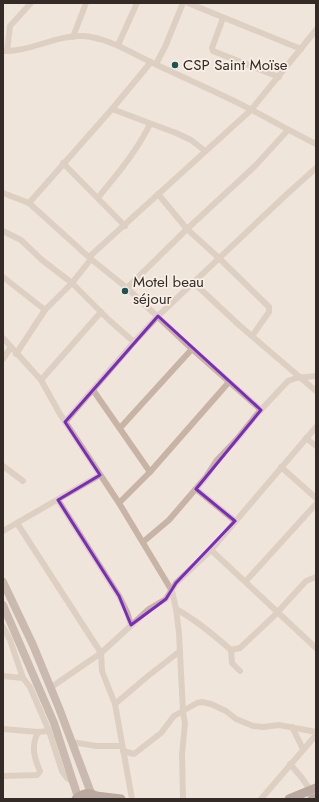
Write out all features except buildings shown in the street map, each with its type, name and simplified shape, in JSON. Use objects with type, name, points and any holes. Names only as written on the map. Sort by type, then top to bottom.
[{"type":"main road","points":[[3,582],[33,645],[72,742],[96,796]]},
{"type":"main road","points":[[3,606],[54,722],[74,782],[77,798],[81,795],[121,799]]},
{"type":"main road","points":[[288,799],[314,794]]},
{"type":"street","points":[[31,3],[10,26],[5,51],[28,48],[73,37],[96,38],[118,45],[251,110],[316,144]]},
{"type":"street","points":[[73,37],[86,3]]},
{"type":"street","points":[[118,45],[137,3]]},
{"type":"street","points":[[29,203],[63,163],[154,63],[165,47],[183,3]]},
{"type":"street","points":[[188,3],[301,49]]},
{"type":"street","points":[[223,18],[212,48],[213,51],[279,76]]},
{"type":"street","points":[[3,23],[10,26]]},
{"type":"street","points":[[16,354],[45,310],[72,283],[90,258],[251,110],[316,30]]},
{"type":"street","points":[[112,109],[150,124],[176,132],[191,140],[206,151]]},
{"type":"street","points":[[98,198],[131,157],[150,124]]},
{"type":"street","points":[[127,288],[187,229],[255,166],[288,130]]},
{"type":"street","points":[[63,163],[125,226]]},
{"type":"street","points":[[65,422],[158,316],[316,168]]},
{"type":"street","points":[[3,193],[29,203],[90,258],[127,288],[192,349],[261,410]]},
{"type":"street","points":[[158,194],[187,229],[220,259],[268,307],[269,312],[252,336]]},
{"type":"street","points":[[3,231],[21,240],[42,260],[72,283],[134,342]]},
{"type":"street","points":[[3,277],[45,310]]},
{"type":"street","points":[[194,283],[252,336],[316,391]]},
{"type":"street","points":[[41,380],[101,312]]},
{"type":"street","points":[[3,338],[41,380],[65,422],[119,503],[172,591],[176,609],[185,724],[182,755],[183,799]]},
{"type":"street","points":[[3,359],[11,347]]},
{"type":"street","points":[[120,428],[192,349]]},
{"type":"street","points":[[143,542],[164,526],[206,477],[217,460],[288,381],[300,377],[316,376]]},
{"type":"street","points":[[119,503],[150,472],[229,382]]},
{"type":"street","points":[[93,390],[150,472]]},
{"type":"street","points":[[50,688],[100,653],[149,609],[166,599],[176,583],[211,550],[316,427]]},
{"type":"street","points":[[306,438],[316,446]]},
{"type":"street","points":[[3,466],[23,481]]},
{"type":"street","points":[[281,467],[316,498]]},
{"type":"street","points":[[3,531],[100,475]]},
{"type":"street","points":[[196,489],[235,521]]},
{"type":"street","points":[[58,500],[119,596],[127,612],[131,625]]},
{"type":"street","points":[[246,581],[316,504]]},
{"type":"street","points":[[17,523],[100,653],[102,671],[115,704],[132,799]]},
{"type":"street","points":[[211,550],[246,581],[316,648]]},
{"type":"street","points":[[231,650],[240,648],[306,582],[316,576]]},
{"type":"street","points":[[176,609],[203,627],[231,650],[232,663],[240,671]]},
{"type":"street","points":[[3,627],[10,640],[23,678],[30,687],[49,731],[62,771],[67,778],[74,782]]},
{"type":"street","points":[[115,704],[180,651]]},
{"type":"street","points":[[3,676],[23,678]]},
{"type":"street","points":[[125,762],[161,733],[174,716],[197,703],[202,702],[216,706],[226,711],[236,719],[253,726],[263,727],[279,724],[316,733],[261,799]]},
{"type":"street","points":[[292,727],[303,749]]},
{"type":"street","points":[[3,729],[38,732],[49,731]]},
{"type":"street","points":[[3,776],[37,775],[39,773],[40,771],[34,757],[35,737],[38,732]]},
{"type":"street","points":[[72,742],[122,748],[134,754]]},
{"type":"street","points":[[290,764],[314,794]]},
{"type":"highlighted area","points":[[158,316],[261,410],[196,489],[235,521],[176,583],[166,599],[131,625],[119,596],[58,500],[100,475],[65,422]]},
{"type":"place","name":"CSP Saint Moïse","points":[[175,65]]},
{"type":"place","name":"Motel beau séjour","points":[[125,291]]}]
